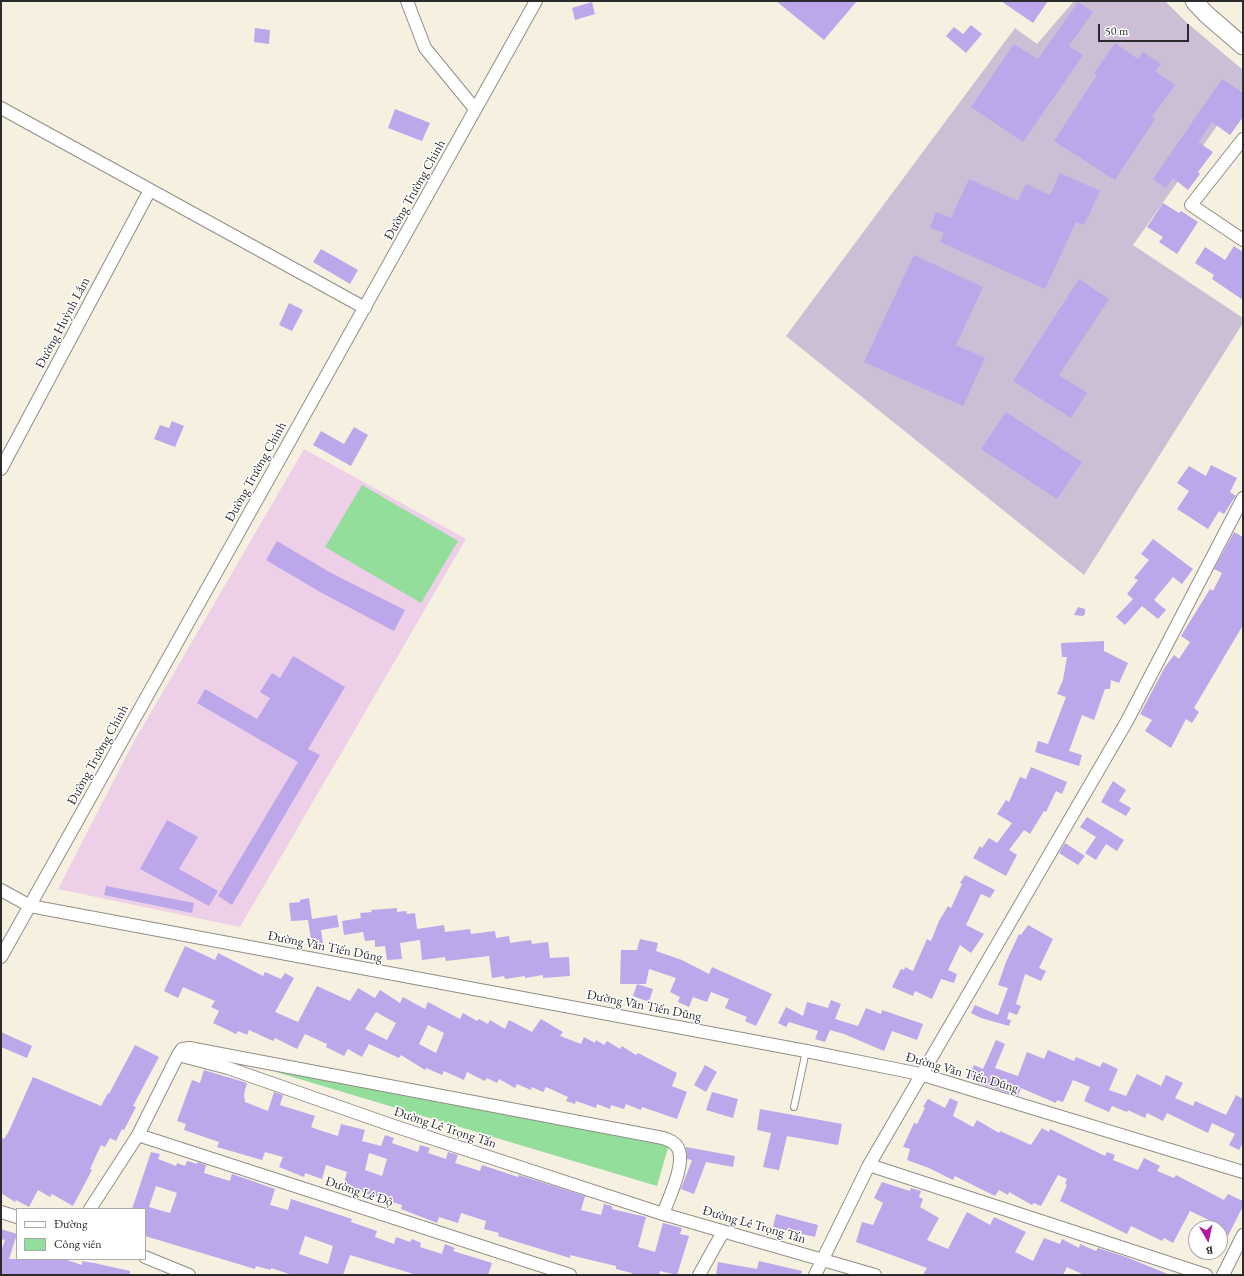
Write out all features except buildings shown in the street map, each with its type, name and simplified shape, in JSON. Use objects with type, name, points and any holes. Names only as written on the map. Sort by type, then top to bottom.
[{"type":"main road","points":[[1194,1],[1206,14],[1243,46]]},
{"type":"street","points":[[406,1],[425,48],[476,109]]},
{"type":"street","name":"Đường Trường Chinh","points":[[1,958],[536,1]]},
{"type":"street","points":[[1,108],[364,308]]},
{"type":"street","points":[[1243,139],[1191,205],[1243,240]]},
{"type":"street","name":"Đường Huỳnh Lắm","points":[[1,468],[150,190]]},
{"type":"street","points":[[815,1275],[869,1165],[920,1074],[1127,721],[1238,520],[1243,498]]},
{"type":"street","name":"Đường Văn Tiến Dũng","points":[[1,890],[30,906],[806,1051],[920,1074],[1243,1172]]},
{"type":"street","points":[[91,1208],[138,1135],[182,1049],[201,1049],[663,1138],[674,1143],[681,1156],[680,1166],[663,1214]]},
{"type":"street","name":"Đường Lê Trọng Tấn","points":[[178,1055],[228,1068],[394,1126],[663,1214],[875,1275]]},
{"type":"street","name":"Đường Lê Độ","points":[[138,1135],[570,1275]]},
{"type":"street","points":[[869,1165],[1206,1275]]},
{"type":"street","points":[[1,1212],[16,1217]]},
{"type":"street","points":[[698,1275],[723,1232]]},
{"type":"street","points":[[1223,1275],[1243,1235]]},
{"type":"street","points":[[146,1257],[189,1275]]},
{"type":"lane","points":[[794,1107],[806,1051]]},
{"type":"shaded area","points":[[1074,1],[1165,1],[1186,22],[1243,70],[1243,89],[1133,245],[1243,318],[1243,323],[1084,575],[786,336],[1015,28],[1037,44]]},
{"type":"shaded area","points":[[304,449],[466,539],[240,927],[58,889],[132,745]]},
{"type":"green space","points":[[362,485],[458,541],[421,603],[325,547]]},
{"type":"green space","points":[[278,1068],[669,1144],[657,1186],[276,1072]]}]
